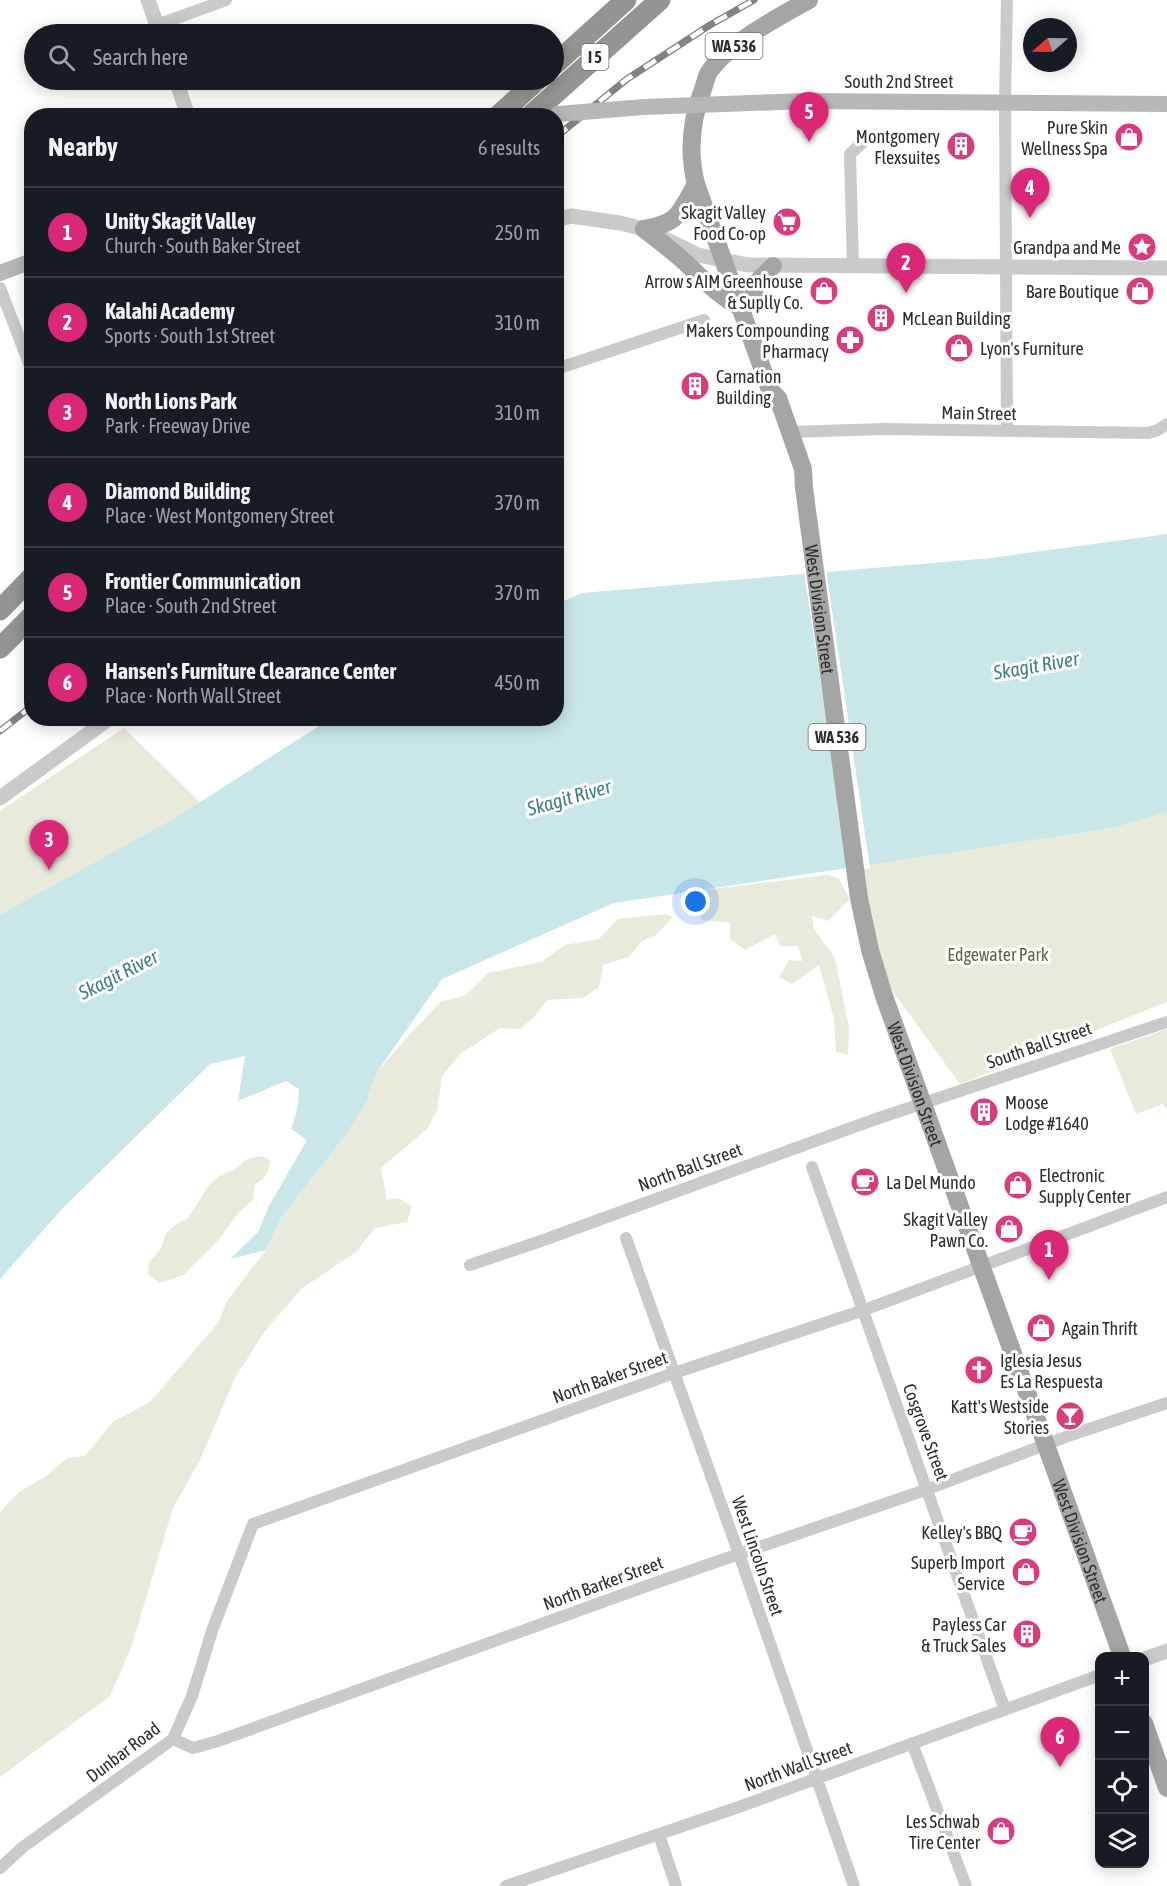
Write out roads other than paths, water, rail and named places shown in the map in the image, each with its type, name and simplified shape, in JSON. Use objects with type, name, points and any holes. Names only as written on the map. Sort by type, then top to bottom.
[{"type":"highway","name":"I 5","points":[[564,56],[624,0]]},
{"type":"highway","name":"I 5","points":[[564,86],[660,0]]},
{"type":"highway","points":[[507,108],[526,90]]},
{"type":"highway","name":"I 5","points":[[539,108],[559,90]]},
{"type":"highway","points":[[0,610],[24,585]]},
{"type":"highway","points":[[0,648],[24,624]]},
{"type":"main road","name":"WA 536","points":[[696,184],[691,148],[692,130],[698,103],[709,73],[735,45],[809,0]]},
{"type":"main road","name":"South 2nd Street","points":[[564,114],[644,107],[806,101],[1167,104]]},
{"type":"main road","points":[[644,229],[674,220],[696,184]]},
{"type":"main road","name":"West Division Street","points":[[696,184],[770,390],[769,402],[805,494]]},
{"type":"main road","points":[[644,229],[680,257],[707,285],[741,308],[751,301],[757,282],[773,266]]},
{"type":"main road","points":[[0,273],[24,264]]},
{"type":"main road","name":"West Division Street","points":[[770,390],[778,398],[803,469],[859,898],[870,950],[922,1104],[1121,1652]]},
{"type":"main road","points":[[1149,1737],[1167,1788]]},
{"type":"street","points":[[148,0],[157,24]]},
{"type":"street","points":[[172,24],[226,0]]},
{"type":"street","points":[[1007,0],[1005,102],[1007,431]]},
{"type":"street","points":[[179,90],[185,108]]},
{"type":"street","points":[[853,267],[850,154],[862,143]]},
{"type":"street","points":[[564,218],[585,217],[644,229],[698,255],[747,265],[1167,268]]},
{"type":"street","points":[[0,288],[24,350]]},
{"type":"street","points":[[564,366],[704,320]]},
{"type":"street","name":"Main Street","points":[[790,432],[885,429],[1148,433],[1166,425]]},
{"type":"street","points":[[0,798],[99,726]]},
{"type":"street","name":"South Ball Street","points":[[922,1104],[1167,1022]]},
{"type":"street","name":"North Ball Street","points":[[470,1265],[922,1104]]},
{"type":"street","name":"Cosgrove Street","points":[[812,1167],[1005,1710]]},
{"type":"street","name":"North Baker Street","points":[[253,1524],[674,1373],[864,1310],[1167,1197]]},
{"type":"street","name":"West Lincoln Street","points":[[626,1239],[739,1554],[854,1886]]},
{"type":"street","name":"North Barker Street","points":[[173,1739],[193,1748],[218,1741],[1167,1403]]},
{"type":"street","name":"Dunbar Road","points":[[0,1868],[22,1847],[173,1739],[192,1696],[213,1628],[253,1524]]},
{"type":"street","points":[[1149,1657],[1167,1651]]},
{"type":"street","name":"North Wall Street","points":[[506,1886],[659,1835],[1095,1677]]},
{"type":"street","points":[[912,1743],[966,1886]]},
{"type":"street","points":[[659,1835],[676,1886]]},
{"type":"water","name":"Skagit River","points":[[1167,534],[1167,812],[1114,828],[614,903],[442,979],[377,1072],[365,1105],[345,1136],[281,1218],[266,1250],[230,1259],[258,1232],[269,1206],[307,1140],[291,1129],[298,1106],[299,1089],[286,1081],[238,1101],[245,1056],[210,1064],[62,1209],[0,1279],[0,915],[175,818],[319,726],[564,726],[564,601],[582,593],[991,558]]},
{"type":"railway","points":[[564,130],[627,79],[710,25],[754,0]]},
{"type":"railway","points":[[0,731],[24,712]]},
{"type":"place","name":"Pure Skin Wellness Spa","points":[[1129,137]]},
{"type":"place","name":"Frontier Communication","points":[[809,142]]},
{"type":"place","name":"Montgomery Flexsuites","points":[[961,146]]},
{"type":"place","name":"Diamond Building","points":[[1030,218]]},
{"type":"place","name":"Skagit Valley Food Co-op","points":[[787,222]]},
{"type":"place","name":"Grandpa and Me","points":[[1142,247]]},
{"type":"place","name":"Arrow s AIM Greenhouse & Suplly Co.","points":[[824,291]]},
{"type":"place","name":"Bare Boutique","points":[[1140,291]]},
{"type":"place","name":"Kalahi Academy","points":[[906,293]]},
{"type":"place","name":"McLean Building","points":[[881,318]]},
{"type":"place","name":"Makers Compounding Pharmacy","points":[[850,340]]},
{"type":"place","name":"Lyon's Furniture","points":[[959,348]]},
{"type":"place","name":"Carnation Building","points":[[695,386]]},
{"type":"place","name":"North Lions Park","points":[[49,870]]},
{"type":"place","name":"Moose Lodge #1640","points":[[984,1112]]},
{"type":"place","name":"La Del Mundo","points":[[865,1182]]},
{"type":"place","name":"Electronic Supply Center","points":[[1018,1185]]},
{"type":"place","name":"Skagit Valley Pawn Co.","points":[[1009,1229]]},
{"type":"place","name":"Unity Skagit Valley","points":[[1049,1280]]},
{"type":"place","name":"Again Thrift","points":[[1041,1328]]},
{"type":"place","name":"Iglesia Jesus Es La Respuesta","points":[[979,1370]]},
{"type":"place","name":"Katt's Westside Stories","points":[[1070,1416]]},
{"type":"place","name":"Kelley's BBQ","points":[[1023,1532]]},
{"type":"place","name":"Superb Import Service","points":[[1026,1572]]},
{"type":"place","name":"Payless Car & Truck Sales","points":[[1027,1634]]},
{"type":"place","name":"Hansen's Furniture Clearance Center","points":[[1060,1767]]},
{"type":"place","name":"Les Schwab Tire Center","points":[[1001,1831]]},
{"type":"park label","name":"Edgewater Park","points":[[998,954]]}]
